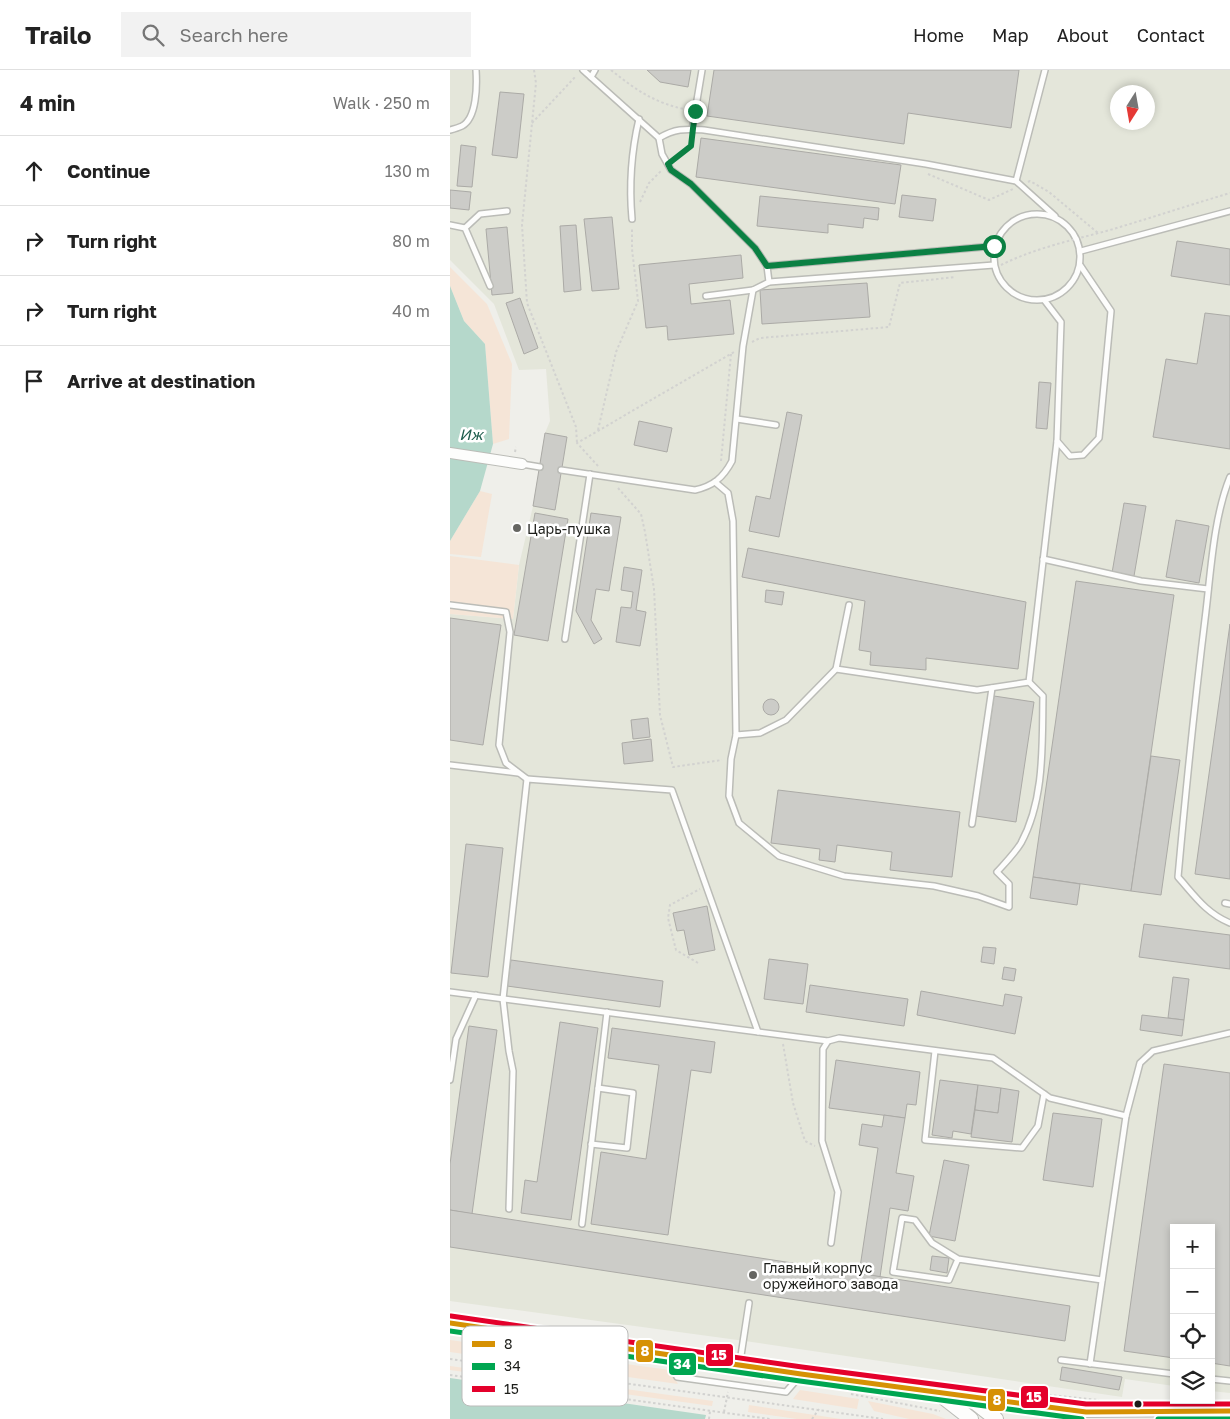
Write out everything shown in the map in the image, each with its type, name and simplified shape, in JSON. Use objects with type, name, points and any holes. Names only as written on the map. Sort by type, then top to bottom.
[{"type":"main road","points":[[450,1323],[471,1326]]},
{"type":"main road","points":[[628,1349],[968,1397],[996,1419]]},
{"type":"main road","points":[[938,1393],[972,1419]]},
{"type":"street","points":[[450,453],[522,464]]},
{"type":"street","points":[[968,1397],[1086,1412],[1230,1411]]},
{"type":"lane","points":[[450,130],[462,126],[470,118],[475,100],[476,70]]},
{"type":"lane","points":[[582,70],[659,138],[662,154],[671,170],[691,184],[755,248],[767,266],[769,282]]},
{"type":"lane","points":[[591,77],[594,70]]},
{"type":"lane","points":[[692,130],[702,70]]},
{"type":"lane","points":[[1016,181],[1045,70]]},
{"type":"lane","points":[[632,219],[629,190],[633,146],[638,120]]},
{"type":"lane","points":[[659,138],[679,129],[692,130],[918,163],[1016,181],[1055,216],[1068,225],[1078,237],[1081,251],[1080,265],[1070,287],[1045,301],[1022,299],[1004,286],[994,266],[994,246],[1003,229],[1018,217],[1036,213],[1055,216]]},
{"type":"lane","points":[[465,228],[480,214],[506,211]]},
{"type":"lane","points":[[1081,251],[1230,211]]},
{"type":"lane","points":[[450,225],[465,228]]},
{"type":"lane","points":[[465,228],[490,286]]},
{"type":"lane","points":[[767,266],[994,246]]},
{"type":"lane","points":[[1057,441],[1070,456],[1084,455],[1098,438],[1111,311],[1080,265]]},
{"type":"lane","points":[[706,296],[753,290],[769,282],[994,266]]},
{"type":"lane","points":[[562,470],[695,490],[707,488],[715,482],[727,470],[732,461],[744,346],[753,290]]},
{"type":"lane","points":[[1029,682],[1057,441],[1061,322],[1045,301]]},
{"type":"lane","points":[[737,419],[776,425]]},
{"type":"lane","points":[[522,464],[540,467]]},
{"type":"lane","points":[[565,639],[590,474]]},
{"type":"lane","points":[[1230,477],[1225,488],[1208,589],[1194,706],[1178,877],[1216,917],[1230,923]]},
{"type":"lane","points":[[715,482],[728,492],[733,521],[736,735],[731,759],[729,796],[739,823],[779,856],[844,876],[934,886],[978,896],[1009,907],[1009,884],[997,872],[1021,844],[1036,808],[1042,746],[1043,696],[1029,682]]},
{"type":"lane","points":[[1043,560],[1141,581],[1208,589]]},
{"type":"lane","points":[[450,605],[506,612],[510,632],[499,744],[506,763],[527,779],[672,790],[758,1032]]},
{"type":"lane","points":[[736,735],[760,733],[786,720],[836,669],[849,605]]},
{"type":"lane","points":[[836,669],[977,690],[1029,682]]},
{"type":"lane","points":[[972,824],[992,688]]},
{"type":"lane","points":[[450,765],[518,773]]},
{"type":"lane","points":[[509,1209],[513,1071],[504,999],[527,779]]},
{"type":"lane","points":[[450,992],[828,1041],[839,1038],[992,1058],[1050,1098],[1126,1116]]},
{"type":"lane","points":[[450,1080],[456,1039],[476,995]]},
{"type":"lane","points":[[582,1224],[607,1012]]},
{"type":"lane","points":[[1090,1364],[1126,1116],[1140,1064],[1153,1051],[1230,1033]]},
{"type":"lane","points":[[828,1041],[823,1048],[822,1141],[838,1192],[831,1243]]},
{"type":"lane","points":[[935,1051],[925,1140],[1022,1148],[1038,1126],[1044,1094]]},
{"type":"lane","points":[[591,1144],[627,1148],[633,1093],[598,1088]]},
{"type":"lane","points":[[958,1258],[950,1280],[893,1272],[902,1218],[915,1220],[932,1243],[958,1258],[1102,1280]]},
{"type":"lane","points":[[739,1365],[749,1303]]},
{"type":"lane","points":[[666,1354],[677,1377],[786,1392],[801,1374]]},
{"type":"lane","points":[[1061,1360],[1170,1374]]},
{"type":"lane","points":[[1215,1379],[1230,1381]]},
{"type":"path","points":[[534,70],[536,83],[522,225],[527,303],[576,426],[577,444],[641,514],[654,589],[660,715],[673,767],[731,759]]},
{"type":"path","points":[[532,123],[582,70]]},
{"type":"path","points":[[611,70],[638,91],[669,106],[695,111]]},
{"type":"path","points":[[598,432],[616,352],[638,301],[632,249],[632,219],[649,183],[668,164],[691,146],[692,130]]},
{"type":"path","points":[[923,172],[989,200]]},
{"type":"path","points":[[994,266],[1078,237],[1108,230],[1230,193]]},
{"type":"path","points":[[577,444],[760,338],[889,327],[900,283],[959,277]]},
{"type":"path","points":[[715,482],[715,474],[722,460],[731,354]]},
{"type":"path","points":[[698,963],[676,950],[668,918],[670,906],[706,886]]},
{"type":"path","points":[[781,1035],[792,1103],[805,1141],[825,1151]]},
{"type":"path","points":[[628,1383],[881,1419]]},
{"type":"path","points":[[724,1412],[729,1384]]},
{"type":"path","points":[[628,1399],[770,1419]]},
{"type":"path","points":[[924,1408],[939,1411],[946,1415]]},
{"type":"path","points":[[812,1419],[819,1409]]},
{"type":"path","points":[[709,1419],[710,1411]]},
{"type":"path","points":[[738,1419],[739,1414]]},
{"type":"shaded area","points":[[450,70],[1230,70],[1230,1393],[1215,1391],[1215,1224],[1170,1224],[1170,1385],[1125,1379],[1122,1397],[745,1341],[450,1301],[450,614],[513,619],[519,565],[533,506],[545,433],[550,421],[546,369],[519,370],[494,304],[450,260]]},
{"type":"shaded area","points":[[450,267],[487,304],[512,364],[509,439],[493,444],[485,344],[464,321],[450,286]]},
{"type":"shaded area","points":[[480,491],[492,494],[481,557],[450,554],[450,541]]},
{"type":"shaded area","points":[[450,556],[519,565],[513,619],[450,614]]},
{"type":"shaded area","points":[[450,1340],[462,1342],[462,1354],[450,1352]]},
{"type":"shaded area","points":[[628,1364],[670,1370],[678,1384],[628,1377]]},
{"type":"shaded area","points":[[450,1366],[462,1368],[462,1372],[450,1370]]},
{"type":"shaded area","points":[[628,1389],[713,1401],[712,1406],[628,1394]]},
{"type":"shaded area","points":[[800,1390],[859,1399],[857,1409],[793,1399]]},
{"type":"shaded area","points":[[868,1401],[933,1414],[946,1419],[909,1419],[874,1411]]},
{"type":"shaded area","points":[[749,1405],[841,1419],[797,1419],[748,1412]]},
{"type":"water","name":"Иж","points":[[450,286],[464,321],[485,344],[493,444],[480,491],[450,541]]},
{"type":"water","points":[[450,1378],[462,1380],[462,1406],[628,1406],[628,1404],[706,1415],[705,1419],[450,1419]]},
{"type":"building","points":[[647,70],[691,70],[688,87],[660,82]]},
{"type":"building","points":[[714,70],[1019,70],[1011,128],[908,113],[904,144],[707,116]]},
{"type":"building","points":[[500,92],[524,94],[517,158],[492,155]]},
{"type":"building","points":[[701,138],[901,165],[895,204],[696,177]]},
{"type":"building","points":[[461,145],[476,147],[472,187],[457,186]]},
{"type":"building","points":[[450,190],[471,192],[469,210],[450,208]]},
{"type":"building","points":[[902,195],[936,199],[933,221],[899,217]]},
{"type":"building","points":[[760,196],[879,208],[878,220],[864,218],[863,228],[828,224],[828,233],[757,226]]},
{"type":"building","points":[[612,217],[619,289],[592,291],[584,219]]},
{"type":"building","points":[[576,225],[581,290],[564,292],[560,226]]},
{"type":"building","points":[[507,227],[513,293],[492,295],[486,229]]},
{"type":"building","points":[[1177,241],[1230,249],[1230,285],[1171,276]]},
{"type":"building","points":[[741,255],[743,278],[689,284],[691,304],[730,300],[734,334],[668,340],[667,326],[646,328],[639,265]]},
{"type":"building","points":[[867,283],[870,317],[762,324],[760,290]]},
{"type":"building","points":[[520,298],[538,348],[524,354],[506,303]]},
{"type":"building","points":[[1205,313],[1230,316],[1230,449],[1153,437],[1166,359],[1197,364]]},
{"type":"building","points":[[1039,382],[1051,383],[1047,429],[1036,428]]},
{"type":"building","points":[[787,412],[802,415],[779,537],[749,531],[756,496],[770,499]]},
{"type":"building","points":[[639,421],[672,428],[667,452],[634,445]]},
{"type":"building","points":[[545,433],[567,437],[555,510],[533,506]]},
{"type":"building","points":[[1124,503],[1146,506],[1134,576],[1112,573]]},
{"type":"building","points":[[535,513],[568,519],[548,641],[514,635]]},
{"type":"building","points":[[591,513],[621,517],[609,591],[596,589],[591,620],[602,639],[594,644],[576,611]]},
{"type":"building","points":[[1176,520],[1209,526],[1199,583],[1166,577]]},
{"type":"building","points":[[748,548],[1026,602],[1018,669],[926,658],[926,670],[870,665],[871,652],[859,650],[865,601],[742,577]]},
{"type":"building","points":[[624,567],[642,570],[636,610],[646,612],[640,646],[616,642],[621,607],[631,608],[633,592],[621,590]]},
{"type":"building","points":[[1076,581],[1174,595],[1131,891],[1033,877]]},
{"type":"building","points":[[766,590],[784,592],[782,605],[765,602]]},
{"type":"building","points":[[450,618],[501,625],[483,745],[450,740]]},
{"type":"building","points":[[1230,624],[1230,879],[1195,874]]},
{"type":"building","points":[[994,696],[1034,702],[1016,822],[976,816]]},
{"type":"building","points":[[771,699],[779,707],[771,715],[763,707]]},
{"type":"building","points":[[648,718],[650,737],[633,739],[631,720]]},
{"type":"building","points":[[651,739],[653,761],[624,764],[622,743]]},
{"type":"building","points":[[1151,756],[1180,760],[1161,895],[1131,891]]},
{"type":"building","points":[[778,790],[960,812],[952,877],[890,870],[892,852],[837,845],[835,862],[819,860],[820,849],[771,843]]},
{"type":"building","points":[[466,844],[503,848],[488,977],[451,973]]},
{"type":"building","points":[[1033,877],[1080,884],[1077,905],[1030,898]]},
{"type":"building","points":[[707,906],[715,950],[689,955],[684,930],[677,931],[673,913]]},
{"type":"building","points":[[1144,924],[1230,935],[1230,969],[1139,957]]},
{"type":"building","points":[[983,947],[996,948],[994,964],[981,962]]},
{"type":"building","points":[[769,959],[808,964],[803,1004],[764,999]]},
{"type":"building","points":[[511,960],[663,981],[660,1007],[507,986]]},
{"type":"building","points":[[1004,967],[1016,969],[1014,981],[1002,979]]},
{"type":"building","points":[[1173,977],[1189,979],[1184,1020],[1168,1018]]},
{"type":"building","points":[[810,985],[908,999],[904,1026],[806,1012]]},
{"type":"building","points":[[921,991],[1003,1006],[1005,994],[1022,997],[1015,1034],[917,1015]]},
{"type":"building","points":[[1142,1015],[1184,1020],[1182,1036],[1140,1030]]},
{"type":"building","points":[[560,1022],[598,1028],[571,1220],[521,1213],[525,1180],[537,1182]]},
{"type":"building","points":[[469,1026],[497,1030],[472,1214],[450,1210],[450,1164]]},
{"type":"building","points":[[612,1028],[715,1042],[711,1073],[691,1070],[668,1235],[591,1224],[601,1152],[646,1159],[659,1065],[608,1058]]},
{"type":"building","points":[[836,1060],[920,1072],[916,1105],[907,1104],[905,1118],[829,1108]]},
{"type":"building","points":[[1164,1064],[1230,1073],[1230,1366],[1215,1364],[1215,1224],[1170,1224],[1170,1357],[1124,1351]]},
{"type":"building","points":[[940,1080],[978,1085],[971,1134],[953,1131],[952,1138],[932,1135]]},
{"type":"building","points":[[978,1085],[1001,1088],[998,1113],[975,1110]]},
{"type":"building","points":[[1001,1088],[1019,1091],[1012,1142],[971,1137],[975,1110],[998,1113]]},
{"type":"building","points":[[1053,1113],[1102,1119],[1093,1187],[1043,1180]]},
{"type":"building","points":[[884,1115],[905,1118],[896,1173],[914,1176],[908,1211],[890,1208],[880,1277],[859,1274],[878,1148],[859,1145],[862,1124],[882,1127]]},
{"type":"building","points":[[944,1160],[969,1165],[955,1241],[929,1236]]},
{"type":"building","name":"Главный корпус оружейного завода","points":[[450,1210],[1070,1306],[1065,1341],[450,1247]]},
{"type":"building","points":[[932,1256],[949,1258],[947,1273],[930,1270]]},
{"type":"building","points":[[1062,1367],[1122,1377],[1119,1390],[1060,1380]]},
{"type":"transit line","name":"15","points":[[451,1316],[520,1326]]},
{"type":"transit line","name":"8","points":[[450,1323],[471,1326]]},
{"type":"transit line","name":"34","points":[[450,1331],[462,1333]]},
{"type":"transit line","name":"15","points":[[628,1342],[802,1367],[1086,1404],[1230,1404]]},
{"type":"transit line","name":"8","points":[[628,1349],[1086,1412],[1230,1411]]},
{"type":"transit line","name":"34","points":[[628,1356],[1082,1419]]},
{"type":"transit line","name":"34","points":[[1158,1419],[1230,1419]]},
{"type":"place","name":"Царь-пушка","points":[[517,528]]},
{"type":"place","name":"Главный корпус оружейного завода","points":[[753,1275]]},
{"type":"route","points":[[695,111],[691,146],[668,164],[671,170],[691,184],[755,248],[767,266],[994,246]]}]
